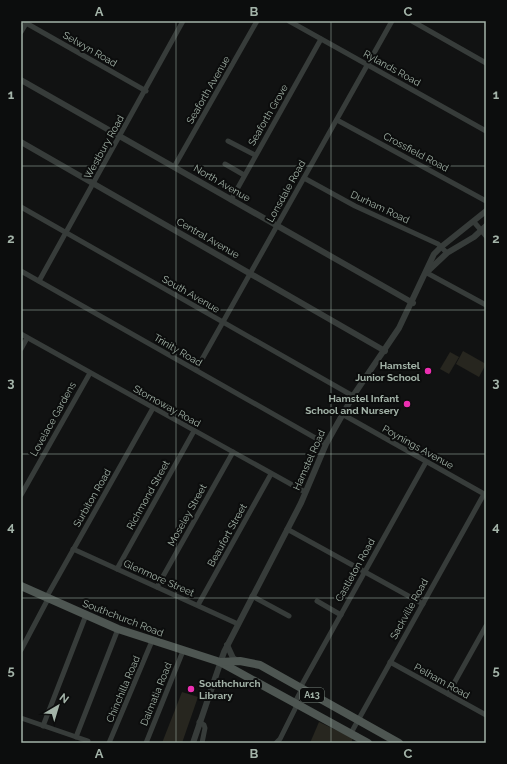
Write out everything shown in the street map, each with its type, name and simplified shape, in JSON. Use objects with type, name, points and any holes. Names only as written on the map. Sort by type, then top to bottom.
[{"type":"main road","name":"Southchurch Road","points":[[21,586],[47,599],[118,629],[220,662]]},
{"type":"main road","name":"A13","points":[[220,662],[237,661],[260,665],[399,743]]},
{"type":"main road","name":"A13","points":[[220,662],[368,743]]},
{"type":"street","name":"Westbury Road","points":[[39,281],[146,91],[183,21]]},
{"type":"street","name":"Seaforth Avenue","points":[[174,167],[257,21]]},
{"type":"street","name":"Rylands Road","points":[[289,21],[486,131]]},
{"type":"street","name":"Lonsdale Road","points":[[196,370],[392,21]]},
{"type":"street","points":[[412,21],[486,63]]},
{"type":"street","name":"Selwyn Road","points":[[26,22],[146,91]]},
{"type":"street","points":[[21,32],[26,22]]},
{"type":"street","name":"Seaforth Grove","points":[[231,200],[321,39]]},
{"type":"street","name":"North Avenue","points":[[21,80],[413,303]]},
{"type":"street","name":"Crossfield Road","points":[[337,120],[486,201]]},
{"type":"street","points":[[228,141],[255,156]]},
{"type":"street","name":"Central Avenue","points":[[21,142],[385,351]]},
{"type":"street","points":[[225,164],[244,175]]},
{"type":"street","name":"Durham Road","points":[[304,178],[355,206],[436,243],[447,253]]},
{"type":"street","name":"South Avenue","points":[[21,207],[353,396]]},
{"type":"street","name":"Hamstel Road","points":[[193,743],[199,722],[227,645],[287,529],[326,444],[342,414],[385,351],[413,303],[427,273],[432,258],[441,247],[486,211]]},
{"type":"street","points":[[474,222],[484,234]]},
{"type":"street","name":"Hamstel Road","points":[[427,273],[447,253],[484,234],[486,226]]},
{"type":"street","name":"Trinity Road","points":[[21,271],[326,444]]},
{"type":"street","points":[[427,273],[486,305]]},
{"type":"street","name":"Stornoway Road","points":[[21,334],[305,492]]},
{"type":"street","points":[[21,349],[27,338]]},
{"type":"street","name":"Lovelace Gardens","points":[[21,495],[90,373]]},
{"type":"street","name":"Surbiton Road","points":[[21,650],[73,549],[153,408]]},
{"type":"street","name":"Poynings Avenue","points":[[342,414],[485,495]]},
{"type":"street","name":"Richmond Street","points":[[117,569],[194,431]]},
{"type":"street","name":"Moseley Street","points":[[157,587],[233,452]]},
{"type":"street","name":"Castleton Road","points":[[276,743],[280,739],[296,704],[301,688],[364,571],[426,462]]},
{"type":"street","name":"Beaufort Street","points":[[198,605],[271,474]]},
{"type":"street","name":"Sackville Road","points":[[351,734],[485,495]]},
{"type":"street","points":[[287,529],[423,604]]},
{"type":"street","name":"Glenmore Street","points":[[73,549],[238,624]]},
{"type":"street","points":[[252,596],[289,616]]},
{"type":"street","points":[[317,601],[341,615]]},
{"type":"street","points":[[43,726],[86,616]]},
{"type":"street","points":[[448,694],[486,626]]},
{"type":"street","points":[[76,737],[118,629]]},
{"type":"street","name":"Chinchilla Road","points":[[109,743],[152,641]]},
{"type":"street","points":[[227,645],[237,661]]},
{"type":"street","name":"Dalmatia Road","points":[[146,743],[183,651]]},
{"type":"street","name":"Pelham Road","points":[[390,662],[486,715]]},
{"type":"street","points":[[22,719],[88,741]]},
{"type":"street","points":[[199,722],[204,725],[205,728],[202,743]]},
{"type":"shaded area","points":[[463,351],[486,364],[479,377],[456,364]]},
{"type":"shaded area","points":[[450,352],[459,357],[449,374],[440,369]]},
{"type":"shaded area","points":[[182,692],[198,697],[182,743],[162,743]]},
{"type":"shaded area","points":[[319,722],[353,738],[351,743],[310,743]]},
{"type":"place","name":"Hamstel Junior School","points":[[428,371]]},
{"type":"place","name":"Hamstel Infant School and Nursery","points":[[407,404]]},
{"type":"place","name":"Southchurch Library","points":[[191,689]]}]
